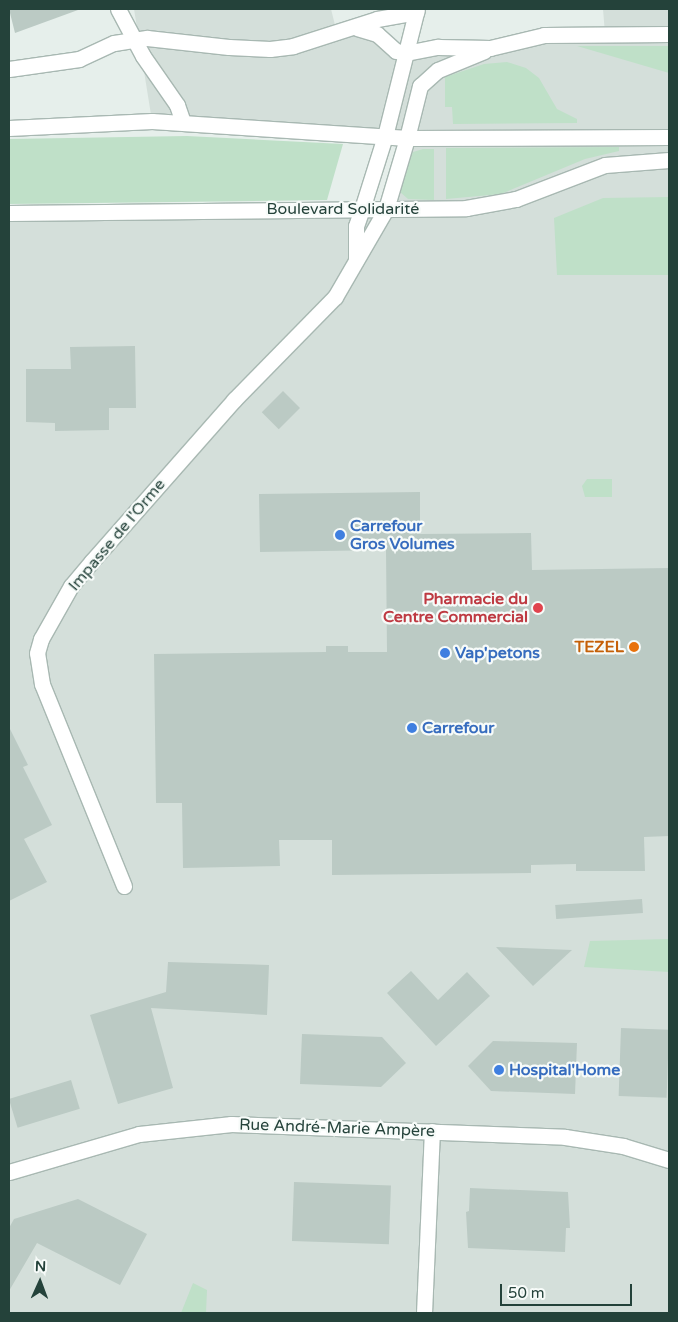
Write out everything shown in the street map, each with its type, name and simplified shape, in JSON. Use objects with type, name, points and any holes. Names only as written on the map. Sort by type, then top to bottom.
[{"type":"street","points":[[118,9],[142,56],[177,105],[183,122]]},
{"type":"street","points":[[9,69],[79,60],[114,44],[154,38],[270,49],[357,28],[377,20],[416,10],[385,136],[356,226],[356,262]]},
{"type":"street","points":[[357,28],[377,34],[396,51],[406,52],[430,48],[490,48],[544,35],[669,34]]},
{"type":"street","name":"Impasse de l'Orme","points":[[124,886],[42,684],[36,653],[42,639],[71,586],[92,560],[229,406],[335,297],[386,209],[420,86],[438,70],[490,48]]},
{"type":"street","points":[[9,128],[183,122],[407,138],[669,137]]},
{"type":"street","name":"Boulevard Solidarité","points":[[9,212],[386,209],[487,206],[516,199],[605,165],[669,160]]},
{"type":"street","name":"Rue André-Marie Ampère","points":[[9,1172],[113,1140],[187,1126],[231,1124],[565,1137],[623,1146],[669,1160]]},
{"type":"street","points":[[424,1313],[432,1131]]},
{"type":"shaded area","points":[[134,9],[331,9],[337,33],[357,28],[396,51],[605,34],[603,9],[669,9],[669,1313],[9,1313],[9,213],[392,209],[397,137],[152,121]]},
{"type":"green space","points":[[577,46],[669,46],[669,73]]},
{"type":"green space","points":[[507,62],[526,68],[539,78],[557,109],[577,119],[577,123],[453,124],[452,107],[445,107],[445,77],[484,64]]},
{"type":"green space","points":[[187,136],[343,144],[327,200],[9,204],[9,139]]},
{"type":"green space","points":[[619,147],[619,151],[585,159],[501,194],[446,199],[446,148]]},
{"type":"green space","points":[[423,149],[434,149],[434,200],[408,199],[400,192],[400,186],[409,158],[413,152]]},
{"type":"green space","points":[[669,197],[669,275],[557,275],[554,218],[603,198]]},
{"type":"green space","points":[[587,479],[612,479],[612,497],[585,497],[582,486]]},
{"type":"green space","points":[[669,939],[669,972],[584,967],[590,941]]},
{"type":"green space","points":[[193,1283],[207,1290],[206,1313],[181,1313]]},
{"type":"building","points":[[9,9],[77,9],[78,10],[15,33]]},
{"type":"building","points":[[135,346],[136,408],[109,408],[109,430],[55,431],[55,423],[26,422],[26,369],[71,369],[70,347]]},
{"type":"building","points":[[283,391],[300,408],[279,429],[262,412]]},
{"type":"building","name":"Carrefour","points":[[420,492],[420,534],[531,533],[532,570],[669,568],[669,836],[644,837],[645,871],[576,871],[576,864],[531,865],[531,873],[332,875],[332,840],[279,840],[280,866],[183,868],[182,803],[156,803],[154,654],[326,652],[326,646],[348,646],[348,652],[387,652],[386,550],[260,552],[259,494]]},
{"type":"building","points":[[9,727],[28,765],[23,767],[52,825],[24,839],[47,882],[9,901]]},
{"type":"building","points":[[642,899],[643,913],[556,919],[555,905]]},
{"type":"building","points":[[496,947],[572,950],[533,986]]},
{"type":"building","points":[[168,962],[269,965],[267,1015],[151,1008],[173,1088],[118,1104],[90,1015],[166,992]]},
{"type":"building","points":[[411,971],[438,1000],[467,972],[490,996],[436,1046],[387,993]]},
{"type":"building","points":[[621,1028],[669,1030],[667,1098],[619,1096]]},
{"type":"building","points":[[302,1034],[382,1037],[406,1063],[381,1087],[300,1084]]},
{"type":"building","points":[[493,1041],[577,1043],[575,1094],[491,1091],[468,1066]]},
{"type":"building","points":[[71,1080],[80,1109],[18,1128],[9,1099]]},
{"type":"building","points":[[294,1182],[391,1185],[389,1244],[292,1241]]},
{"type":"building","points":[[470,1188],[568,1192],[570,1228],[566,1228],[565,1252],[468,1248],[466,1212],[469,1211]]},
{"type":"building","points":[[78,1199],[147,1234],[120,1285],[37,1243],[9,1291],[9,1228],[14,1219]]},
{"type":"place","name":"Carrefour Gros Volumes","points":[[340,535]]},
{"type":"place","name":"Pharmacie du Centre Commercial","points":[[538,608]]},
{"type":"place","name":"TEZEL","points":[[634,647]]},
{"type":"place","name":"Vap'petons","points":[[445,653]]},
{"type":"place","name":"Carrefour","points":[[412,728]]},
{"type":"place","name":"Hospital'Home","points":[[499,1070]]}]
